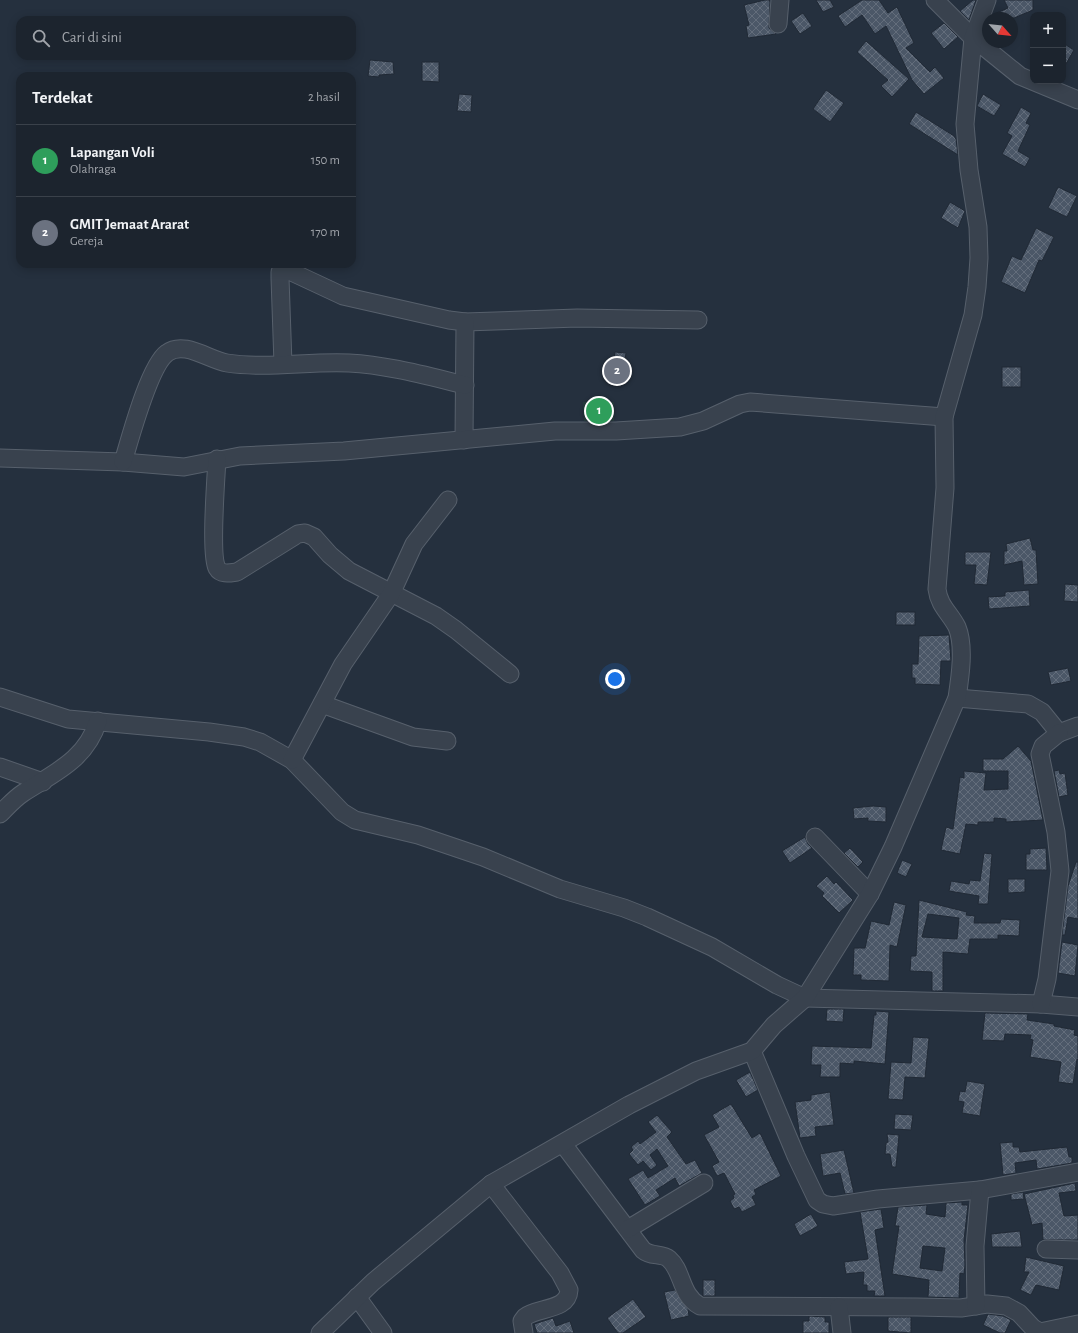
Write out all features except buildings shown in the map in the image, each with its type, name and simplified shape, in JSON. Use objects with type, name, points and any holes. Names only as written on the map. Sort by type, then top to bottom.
[{"type":"street","points":[[778,24],[780,0]]},
{"type":"street","points":[[935,0],[973,38],[1020,76],[1078,100]]},
{"type":"street","points":[[320,1333],[373,1282],[491,1184],[629,1105],[696,1071],[752,1051],[774,1025],[805,998],[870,894],[893,846],[957,698],[961,672],[959,634],[956,626],[940,604],[937,589],[944,488],[944,417],[973,315],[978,287],[978,226],[969,170],[965,124],[973,38],[987,0]]},
{"type":"street","points":[[283,364],[280,272],[283,268],[289,269],[343,296],[465,322],[577,318],[698,320]]},
{"type":"street","points":[[464,440],[465,322]]},
{"type":"street","points":[[123,462],[139,410],[152,376],[164,356],[170,351],[184,349],[216,360],[240,364],[348,363],[411,372],[465,385]]},
{"type":"street","points":[[0,458],[123,462],[184,467],[195,466],[217,459],[285,453],[344,451],[380,446],[555,431],[680,427],[703,421],[740,404],[750,402],[944,417]]},
{"type":"street","points":[[217,459],[214,535],[216,566],[220,571],[227,573],[237,572],[298,534],[305,533],[314,537],[330,555],[349,571],[436,616],[456,630],[510,674]]},
{"type":"street","points":[[292,760],[343,664],[391,594],[414,544],[448,500]]},
{"type":"street","points":[[0,697],[68,720],[98,721],[209,732],[260,742],[292,760],[342,812],[355,820],[418,835],[483,857],[560,889],[647,916],[712,947],[805,998],[1041,1004],[1078,1007]]},
{"type":"street","points":[[957,698],[1028,704],[1042,712],[1059,733]]},
{"type":"street","points":[[322,704],[413,737],[447,741]]},
{"type":"street","points":[[0,814],[22,794],[43,782],[75,758],[95,733],[98,721]]},
{"type":"street","points":[[1041,1004],[1054,925],[1060,871],[1056,832],[1040,754],[1043,746],[1059,733],[1078,726]]},
{"type":"street","points":[[0,767],[43,782]]},
{"type":"street","points":[[815,837],[870,894]]},
{"type":"street","points":[[752,1051],[796,1156],[817,1200],[823,1204],[833,1206],[878,1199],[980,1190],[1078,1172]]},
{"type":"street","points":[[563,1144],[645,1252],[665,1256],[672,1261],[688,1296],[700,1306],[948,1308],[993,1304],[1006,1306],[1019,1313],[1033,1328],[1040,1332],[1076,1325]]},
{"type":"street","points":[[628,1229],[704,1183]]},
{"type":"street","points":[[491,1184],[560,1273],[569,1290],[568,1297],[563,1303],[525,1317],[522,1321],[524,1333]]},
{"type":"street","points":[[976,1306],[975,1246],[980,1190]]},
{"type":"street","points":[[1046,1249],[1078,1250]]},
{"type":"street","points":[[357,1297],[383,1333]]},
{"type":"street","points":[[839,1307],[842,1333]]},
{"type":"green space","points":[[583,402],[614,402],[614,421],[584,421]]},
{"type":"place","name":"GMIT Jemaat Ararat","points":[[617,371]]},
{"type":"place","name":"Lapangan Voli","points":[[599,411]]}]
